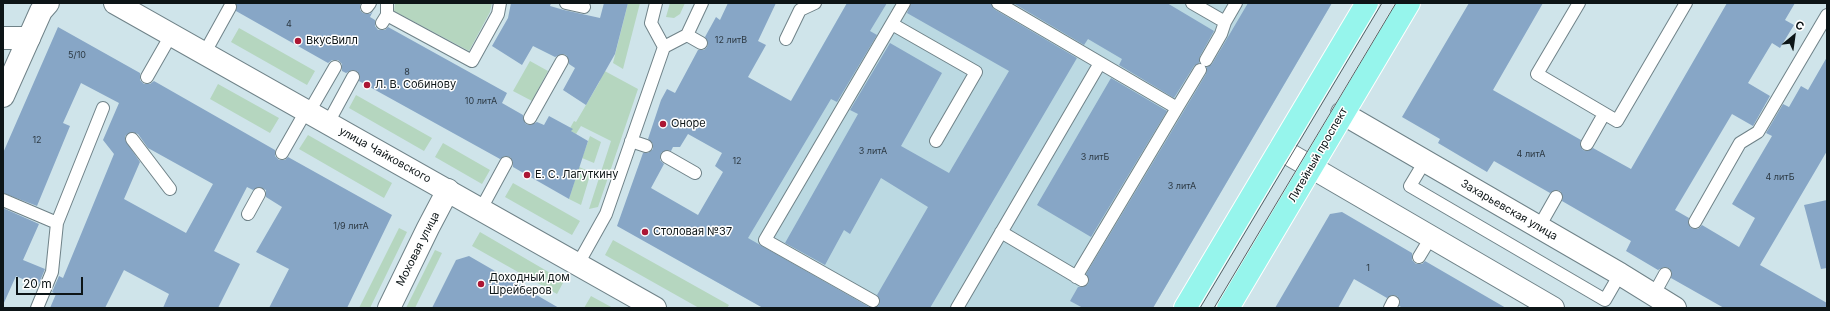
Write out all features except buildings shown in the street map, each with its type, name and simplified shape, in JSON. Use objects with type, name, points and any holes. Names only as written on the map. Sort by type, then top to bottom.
[{"type":"main road","points":[[1185,308],[1367,3]]},
{"type":"main road","name":"Литейный проспект","points":[[1228,308],[1342,113],[1409,3]]},
{"type":"street","points":[[3,96],[42,11],[48,3]]},
{"type":"street","name":"улица Чайковского","points":[[115,3],[655,308]]},
{"type":"street","points":[[3,38],[29,38]]},
{"type":"street","name":"Захарьевская улица","points":[[1342,113],[1620,274],[1675,308]]},
{"type":"street","points":[[1280,149],[1553,308]]},
{"type":"street","name":"Моховая улица","points":[[389,308],[448,190]]},
{"type":"lane","points":[[385,14],[472,62],[498,14],[500,3]]},
{"type":"lane","points":[[566,3],[584,8]]},
{"type":"lane","points":[[656,3],[651,23],[664,47]]},
{"type":"lane","points":[[578,264],[606,214],[664,47],[687,36],[702,3]]},
{"type":"lane","points":[[786,39],[800,10],[815,3]]},
{"type":"lane","points":[[873,301],[766,240],[904,3]]},
{"type":"lane","points":[[998,3],[1177,108]]},
{"type":"lane","points":[[1192,3],[1225,22]]},
{"type":"lane","points":[[1001,232],[1079,278],[1221,34],[1225,22],[1236,3]]},
{"type":"lane","points":[[1579,3],[1537,74],[1617,121],[1686,3]]},
{"type":"lane","points":[[204,54],[230,7]]},
{"type":"lane","points":[[1695,222],[1740,143],[1758,132],[1827,15]]},
{"type":"lane","points":[[892,24],[976,72],[936,141]]},
{"type":"lane","points":[[147,77],[171,35]]},
{"type":"lane","points":[[687,36],[701,43]]},
{"type":"lane","points":[[530,118],[562,61]]},
{"type":"lane","points":[[957,308],[1100,63]]},
{"type":"lane","points":[[282,154],[334,67]]},
{"type":"lane","points":[[328,123],[353,77]]},
{"type":"lane","points":[[37,308],[52,272],[57,223],[103,108]]},
{"type":"lane","points":[[1587,144],[1604,114]]},
{"type":"lane","points":[[132,139],[170,188]]},
{"type":"lane","points":[[631,141],[646,146]]},
{"type":"lane","points":[[667,158],[696,173]]},
{"type":"lane","points":[[1424,161],[1410,186],[1598,296],[1605,300],[1620,274]]},
{"type":"lane","points":[[481,209],[506,163]]},
{"type":"lane","points":[[248,214],[259,194]]},
{"type":"lane","points":[[1538,227],[1556,197]]},
{"type":"lane","points":[[3,200],[57,223]]},
{"type":"lane","points":[[1419,257],[1431,237]]},
{"type":"lane","points":[[1654,294],[1665,274]]},
{"type":"shaded area","points":[[847,3],[1332,3],[1153,308],[763,308],[690,267],[773,132]]},
{"type":"green space","points":[[395,3],[492,3],[490,12],[469,51],[394,11]]},
{"type":"green space","points":[[628,3],[640,3],[623,69],[613,63]]},
{"type":"green space","points":[[670,3],[685,3],[680,14],[674,18],[666,17]]},
{"type":"green space","points":[[239,28],[315,71],[307,85],[231,42]]},
{"type":"green space","points":[[530,61],[548,71],[532,101],[513,91]]},
{"type":"green space","points":[[601,69],[638,89],[598,207],[589,209],[611,141],[581,126],[576,134],[569,130],[574,121],[576,122],[600,81]]},
{"type":"green space","points":[[218,84],[279,118],[270,133],[210,99]]},
{"type":"green space","points":[[356,95],[432,138],[424,151],[349,108]]},
{"type":"green space","points":[[308,135],[392,183],[384,198],[299,149]]},
{"type":"green space","points":[[590,136],[601,142],[594,163],[582,158]]},
{"type":"green space","points":[[443,143],[490,170],[482,184],[435,157]]},
{"type":"green space","points":[[579,167],[591,172],[581,205],[569,199]]},
{"type":"green space","points":[[513,183],[580,221],[572,235],[505,197]]},
{"type":"green space","points":[[399,228],[407,232],[370,308],[359,308]]},
{"type":"green space","points":[[480,232],[564,281],[557,294],[472,246]]},
{"type":"green space","points":[[613,240],[729,305],[727,308],[699,308],[605,255]]},
{"type":"green space","points":[[435,250],[442,253],[415,308],[406,308]]},
{"type":"green space","points":[[591,296],[613,308],[584,308]]},
{"type":"tram line","points":[[1200,308],[1382,3]]},
{"type":"tram line","points":[[1214,308],[1396,3]]},
{"type":"place","name":"ВкусВилл","points":[[298,41]]},
{"type":"place","name":"Л. В. Собинову","points":[[367,85]]},
{"type":"place","name":"Оноре","points":[[663,124]]},
{"type":"place","name":"Е. С. Лагуткину","points":[[527,175]]},
{"type":"place","name":"Столовая №37","points":[[645,232]]},
{"type":"place","name":"Доходный дом Шрейберов","points":[[481,284]]}]
